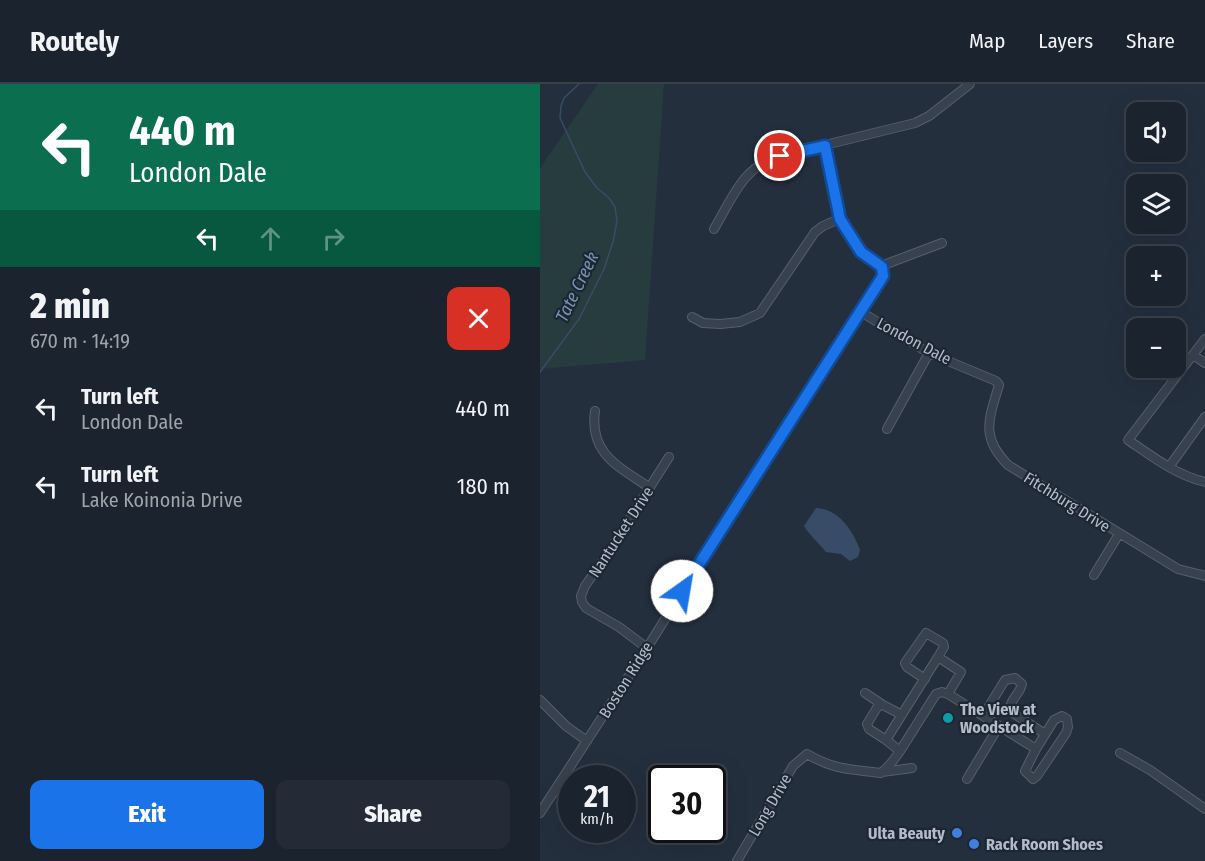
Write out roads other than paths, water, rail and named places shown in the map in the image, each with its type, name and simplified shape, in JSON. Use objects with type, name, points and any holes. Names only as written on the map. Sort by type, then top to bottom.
[{"type":"street","points":[[714,228],[752,169],[768,159],[915,123],[929,116],[970,84]]},
{"type":"street","points":[[825,146],[840,219],[855,246],[861,252],[881,266],[942,243]]},
{"type":"street","points":[[692,316],[703,323],[720,324],[740,322],[760,313],[815,232],[840,219]]},
{"type":"street","name":"Boston Ridge","points":[[540,811],[647,648],[798,406],[861,312],[883,276],[881,266]]},
{"type":"street","name":"London Dale","points":[[861,312],[929,353],[989,377],[999,385]]},
{"type":"street","points":[[1205,339],[1128,440],[1188,478],[1205,482]]},
{"type":"street","points":[[887,429],[929,353]]},
{"type":"street","points":[[1193,355],[1205,363]]},
{"type":"street","name":"Fitchburg Drive","points":[[999,385],[988,423],[989,436],[1001,458],[1008,465],[1178,569],[1205,576]]},
{"type":"street","points":[[595,411],[595,432],[606,457],[650,488]]},
{"type":"street","points":[[1169,467],[1204,421]]},
{"type":"street","name":"Nantucket Drive","points":[[647,648],[619,627],[586,608],[581,596],[585,586],[669,457]]},
{"type":"street","points":[[1094,574],[1119,534]]},
{"type":"street","points":[[886,740],[925,679],[944,645],[926,633],[905,663],[907,667],[925,679]]},
{"type":"street","points":[[938,657],[961,672],[948,694]]},
{"type":"street","points":[[983,716],[1005,680],[1015,678],[1022,684],[1022,688],[1012,700],[1010,711],[1045,734]]},
{"type":"street","points":[[881,773],[900,751],[936,694],[942,692],[1036,749]]},
{"type":"street","points":[[865,693],[902,715]]},
{"type":"street","points":[[540,700],[566,726],[587,741]]},
{"type":"street","points":[[883,705],[878,706],[867,724],[869,729],[900,751]]},
{"type":"street","points":[[1062,716],[1066,719],[1066,733],[1033,779],[1025,771],[1036,749],[1057,717],[1062,716]]},
{"type":"street","points":[[967,779],[999,726]]},
{"type":"street","points":[[1119,753],[1150,770],[1205,809]]},
{"type":"street","name":"Long Drive","points":[[737,861],[793,766],[807,754],[824,764],[881,773]]},
{"type":"street","points":[[881,773],[912,768]]},
{"type":"water","points":[[816,508],[832,512],[844,522],[860,550],[858,557],[850,561],[841,554],[826,552],[811,536],[804,526]]},
{"type":"waterway","name":"Tate Creek","points":[[540,372],[579,319],[604,269],[617,221],[615,207],[585,172],[560,118],[564,98],[579,84]]},
{"type":"place","name":"The View at Woodstock","points":[[948,718]]},
{"type":"place","name":"Ulta Beauty","points":[[957,833]]},
{"type":"place","name":"Rack Room Shoes","points":[[974,844]]}]
